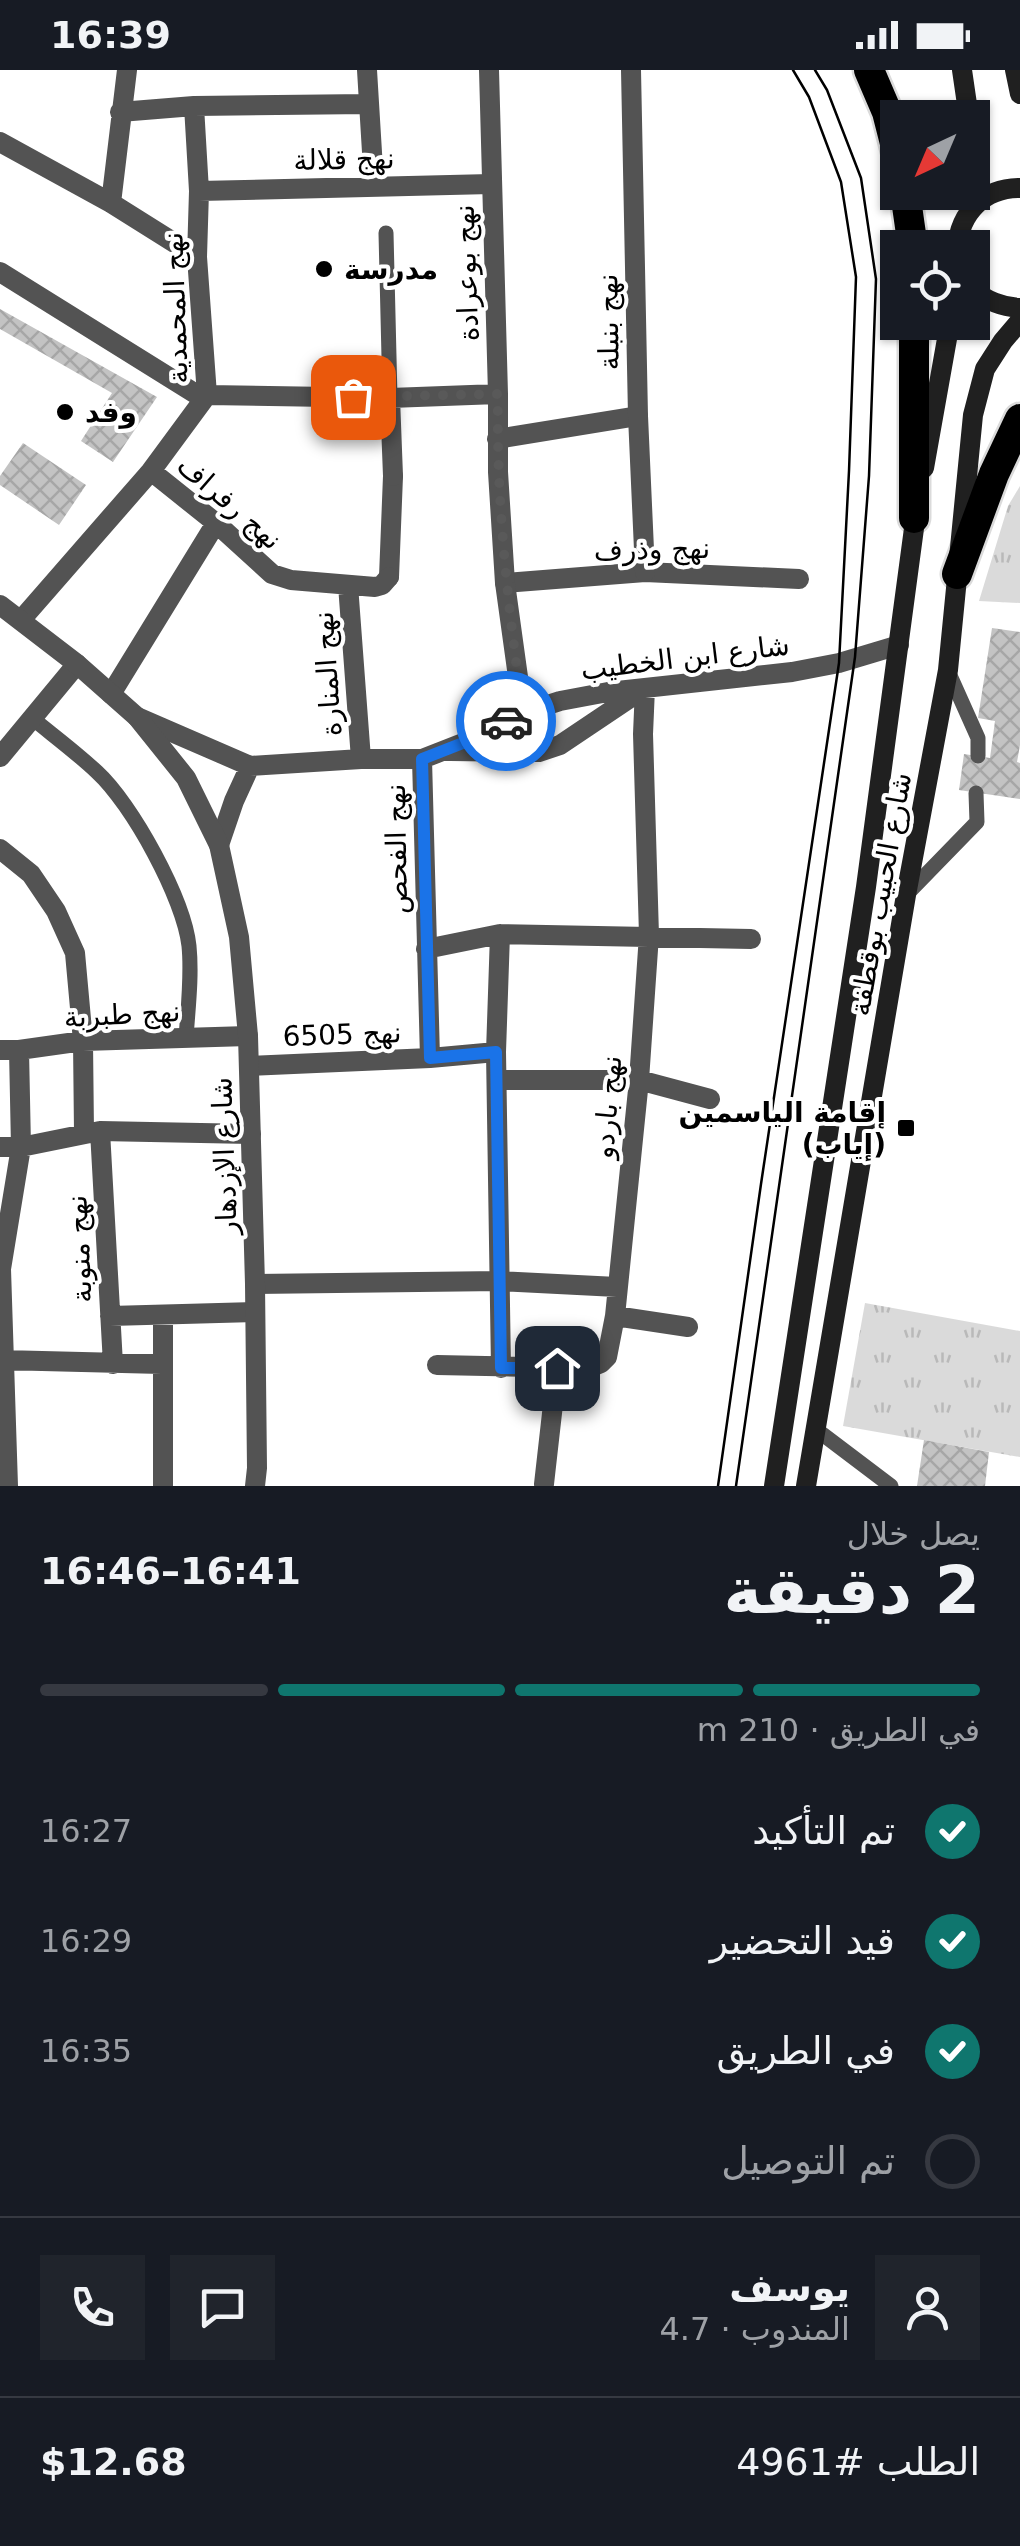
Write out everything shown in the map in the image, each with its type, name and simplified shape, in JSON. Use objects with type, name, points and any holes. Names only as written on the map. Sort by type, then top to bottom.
[{"type":"highway","points":[[869,70],[881,100]]},
{"type":"highway","points":[[914,340],[914,518]]},
{"type":"highway","points":[[957,574],[994,474],[1020,419]]},
{"type":"main road","points":[[962,70],[966,100]]},
{"type":"main road","points":[[1015,70],[1020,94]]},
{"type":"main road","points":[[990,194],[1020,188]]},
{"type":"main road","points":[[990,302],[1020,308]]},
{"type":"main road","name":"شارع الحبيب بوقطفة","points":[[806,1486],[948,670],[973,415],[986,369],[1020,322]]},
{"type":"main road","name":"شارع الحبيب بوقطفة","points":[[774,1486],[864,906],[914,518],[947,340]]},
{"type":"street","points":[[111,203],[126,70]]},
{"type":"street","points":[[367,70],[374,185]]},
{"type":"street","name":"نهج بوعرادة","points":[[489,70],[497,439],[505,583],[523,713]]},
{"type":"street","name":"نهج بنبلة","points":[[631,70],[645,572]]},
{"type":"street","points":[[120,112],[194,106],[368,104]]},
{"type":"street","name":"نهج المحمدية","points":[[21,620],[152,470],[205,397],[194,106]]},
{"type":"street","points":[[0,142],[111,203],[197,257]]},
{"type":"street","name":"نهج قلالة","points":[[199,190],[491,184]]},
{"type":"street","points":[[0,272],[205,397],[498,394]]},
{"type":"street","name":"نهج رفراف","points":[[152,470],[281,578],[382,585],[389,577],[393,476],[390,398]]},
{"type":"street","points":[[497,439],[638,416]]},
{"type":"street","points":[[112,694],[216,523]]},
{"type":"street","name":"نهج وذرف","points":[[505,583],[645,572],[799,579]]},
{"type":"street","name":"نهج المنارة","points":[[348,584],[360,758]]},
{"type":"street","name":"شارع ابن الخطيب","points":[[0,605],[77,664],[137,717],[186,778]]},
{"type":"street","name":"شارع ابن الخطيب","points":[[137,717],[250,766],[360,758],[422,759],[523,713],[560,701],[792,672],[899,646]]},
{"type":"street","points":[[0,757],[77,664]]},
{"type":"street","points":[[444,751],[539,752],[560,745],[644,688]]},
{"type":"street","name":"نهج باردو","points":[[436,1365],[590,1368],[607,1357],[615,1316],[649,935],[644,688]]},
{"type":"street","name":"نهج الفحص","points":[[422,759],[430,1058]]},
{"type":"street","name":"شارع الإزدهار","points":[[220,845],[250,766]]},
{"type":"street","name":"شارع الإزدهار","points":[[186,778],[220,845],[239,938],[248,1036],[259,1480]]},
{"type":"street","name":"نهج منوبة","points":[[0,849],[31,874],[56,911],[74,953],[112,1364]]},
{"type":"street","points":[[500,934],[496,1052],[501,1368]]},
{"type":"street","points":[[426,948],[500,934],[751,938]]},
{"type":"street","name":"نهج طبربة","points":[[9,1050],[83,1041],[248,1036]]},
{"type":"street","points":[[8,1486],[0,1268],[11,1147],[9,1050]]},
{"type":"street","name":"نهج 6505","points":[[249,1066],[496,1052]]},
{"type":"street","points":[[497,1080],[638,1080],[710,1099]]},
{"type":"street","points":[[11,1147],[92,1132],[251,1134]]},
{"type":"street","points":[[255,1284],[500,1282],[617,1287]]},
{"type":"street","points":[[110,1316],[255,1312]]},
{"type":"street","points":[[163,1316],[163,1486]]},
{"type":"street","points":[[615,1316],[688,1327]]},
{"type":"street","points":[[2,1360],[162,1364]]},
{"type":"street","points":[[544,1484],[557,1368]]},
{"type":"lane","points":[[386,234],[390,398]]},
{"type":"lane","points":[[948,670],[978,738],[978,756]]},
{"type":"lane","points":[[32,718],[114,790],[170,885],[188,942],[186,1038]]},
{"type":"lane","points":[[906,895],[977,822],[976,793]]},
{"type":"lane","points":[[817,1430],[892,1486]]},
{"type":"green space","points":[[1020,486],[1020,603],[979,601],[1008,506]]},
{"type":"green space","points":[[865,1303],[1020,1331],[1020,1457],[843,1426]]},
{"type":"building","points":[[0,309],[157,397],[113,462],[81,441],[112,393],[0,329]]},
{"type":"building","points":[[23,443],[86,485],[59,525],[0,485],[0,476]]},
{"type":"building","points":[[992,628],[1020,632],[1020,799],[959,790],[964,754],[990,758],[995,721],[978,718]]},
{"type":"building","points":[[924,1440],[989,1452],[985,1486],[917,1486]]},
{"type":"tram line","points":[[718,1486],[839,663],[856,277],[841,182],[809,97],[793,70]]},
{"type":"tram line","points":[[736,1486],[855,657],[869,476],[876,279],[861,178],[827,90],[815,70]]},
{"type":"way so far","points":[[353,397],[498,394],[505,583],[523,713],[506,721]]},
{"type":"place","name":"مدرسة","points":[[324,269]]},
{"type":"place","name":"وفد","points":[[65,412]]},
{"type":"place","name":"إقامة الياسمين (إياب)","points":[[906,1128]]},
{"type":"route","points":[[506,721],[422,759],[430,1058],[496,1052],[501,1368],[557,1368]]}]
